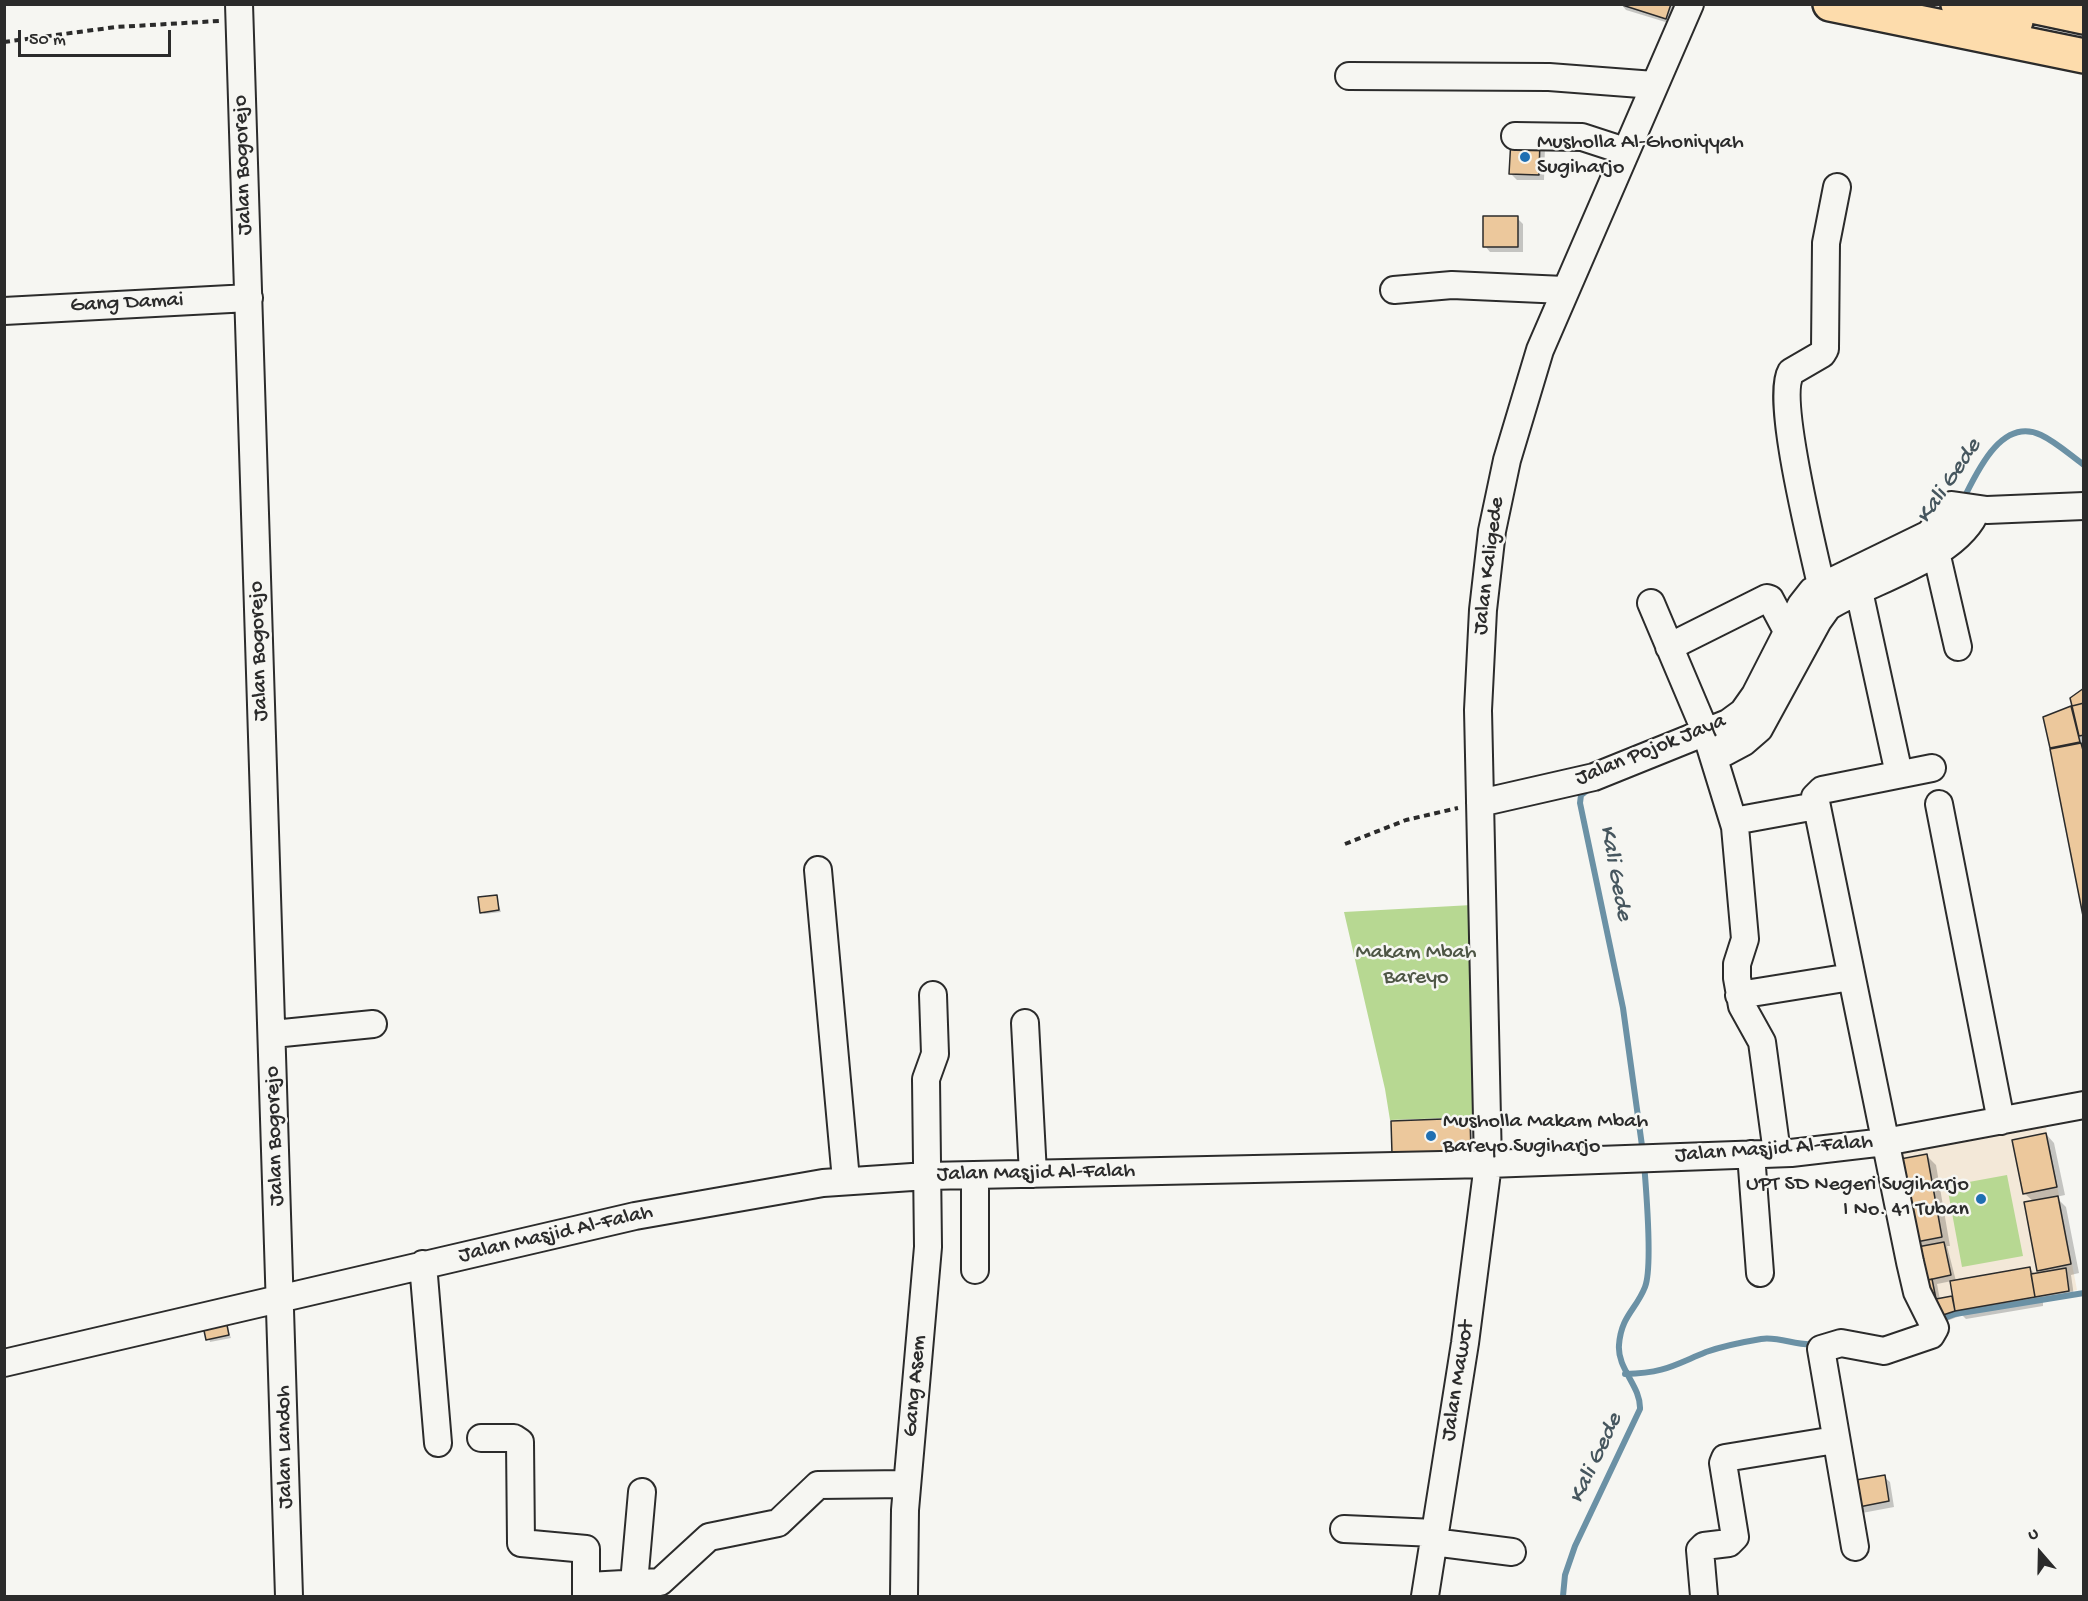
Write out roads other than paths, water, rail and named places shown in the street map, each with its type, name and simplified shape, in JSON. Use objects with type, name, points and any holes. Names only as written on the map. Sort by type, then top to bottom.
[{"type":"highway","points":[[1830,4],[2084,56]]},
{"type":"highway","points":[[1958,4],[1985,15],[2084,35]]},
{"type":"highway","points":[[2023,4],[2084,17]]},
{"type":"street","name":"Jalan Kaligede","points":[[1488,1164],[1479,674],[1492,531],[1516,428],[1540,350],[1564,290],[1690,4]]},
{"type":"street","name":"Jalan Bogorejo","points":[[239,12],[282,1297]]},
{"type":"street","points":[[1349,76],[1567,77],[1654,85]]},
{"type":"street","points":[[1515,136],[1582,137],[1625,151]]},
{"type":"street","points":[[1821,585],[1794,462],[1786,387],[1791,372],[1818,356],[1825,349],[1826,243],[1837,187]]},
{"type":"street","points":[[1394,290],[1470,285],[1564,290]]},
{"type":"street","name":"Gang Damai","points":[[4,311],[249,297]]},
{"type":"street","points":[[1709,745],[1744,741],[1759,729],[1823,612],[1835,603],[1936,552],[1964,531],[1968,508],[2084,506]]},
{"type":"street","name":"Jalan Pojok Jaya","points":[[1480,803],[1594,777],[1709,745],[1728,723],[1747,707],[1804,599],[1821,585],[1929,534],[1938,526],[1949,508],[1968,508]]},
{"type":"street","points":[[1936,552],[1958,647]]},
{"type":"street","points":[[1859,591],[1899,774]]},
{"type":"street","points":[[1669,647],[1767,598],[1771,600],[1787,632]]},
{"type":"street","points":[[1651,603],[1709,745],[1734,821],[1739,849],[1745,939],[1737,970],[1739,996],[1762,1042],[1778,1153]]},
{"type":"street","points":[[1855,1547],[1821,1349],[1841,1343],[1887,1350],[1935,1332],[1917,1292],[1911,1270],[1816,807],[1816,795],[1820,791],[1932,768]]},
{"type":"street","points":[[1939,804],[2001,1121]]},
{"type":"street","points":[[1734,821],[1816,807]]},
{"type":"street","points":[[818,870],[846,1180]]},
{"type":"street","points":[[1739,996],[1851,977]]},
{"type":"street","name":"Gang Asem","points":[[904,1596],[907,1484],[926,1269],[926,1075],[936,1052],[933,995]]},
{"type":"street","points":[[1025,1023],[1033,1174]]},
{"type":"street","points":[[273,1034],[374,1024]]},
{"type":"street","name":"Jalan Masjid Al-Falah","points":[[4,1363],[423,1264],[691,1205],[846,1180],[927,1176],[1488,1164],[1778,1153],[1886,1142],[2084,1104]]},
{"type":"street","points":[[1751,1154],[1760,1273]]},
{"type":"street","name":"Jalan Mawot","points":[[1425,1596],[1468,1320],[1488,1164]]},
{"type":"street","points":[[975,1175],[975,1270]]},
{"type":"street","points":[[423,1264],[438,1443]]},
{"type":"street","name":"Jalan Landoh","points":[[282,1297],[290,1596]]},
{"type":"street","points":[[481,1438],[518,1440],[521,1543],[586,1549],[587,1591],[634,1583],[660,1589],[709,1537],[778,1523],[818,1485],[907,1484]]},
{"type":"street","points":[[1704,1596],[1700,1550],[1704,1546],[1729,1543],[1735,1537],[1723,1463],[1725,1458],[1835,1440]]},
{"type":"street","points":[[634,1583],[642,1492]]},
{"type":"street","points":[[1344,1530],[1434,1538],[1512,1552]]},
{"type":"waterway","name":"Kali Gede","points":[[1963,500],[1975,476],[1992,451],[2002,440],[2014,433],[2027,431],[2041,435],[2084,465]]},
{"type":"waterway","name":"Kali Gede","points":[[1589,789],[1581,795],[1580,803],[1623,1008],[1643,1153]]},
{"type":"waterway","name":"Kali Gede","points":[[1563,1596],[1565,1575],[1575,1546],[1640,1409],[1637,1393],[1619,1354],[1619,1345],[1623,1327],[1645,1287],[1647,1277],[1648,1227],[1644,1163]]},
{"type":"waterway","points":[[1939,1320],[1955,1314],[2084,1293]]},
{"type":"waterway","points":[[1625,1374],[1659,1370],[1706,1352],[1761,1339],[1816,1344]]},
{"type":"place","name":"Musholla Al-Ghoniyyah Sugiharjo","points":[[1525,157]]},
{"type":"place","name":"Musholla Makam Mbah Bareyo Sugiharjo","points":[[1431,1136]]},
{"type":"place","name":"UPT SD Negeri Sugiharjo I No. 41 Tuban","points":[[1981,1199]]},
{"type":"park label","name":"Makam Mbah Bareyo","points":[[1416,966]]}]
